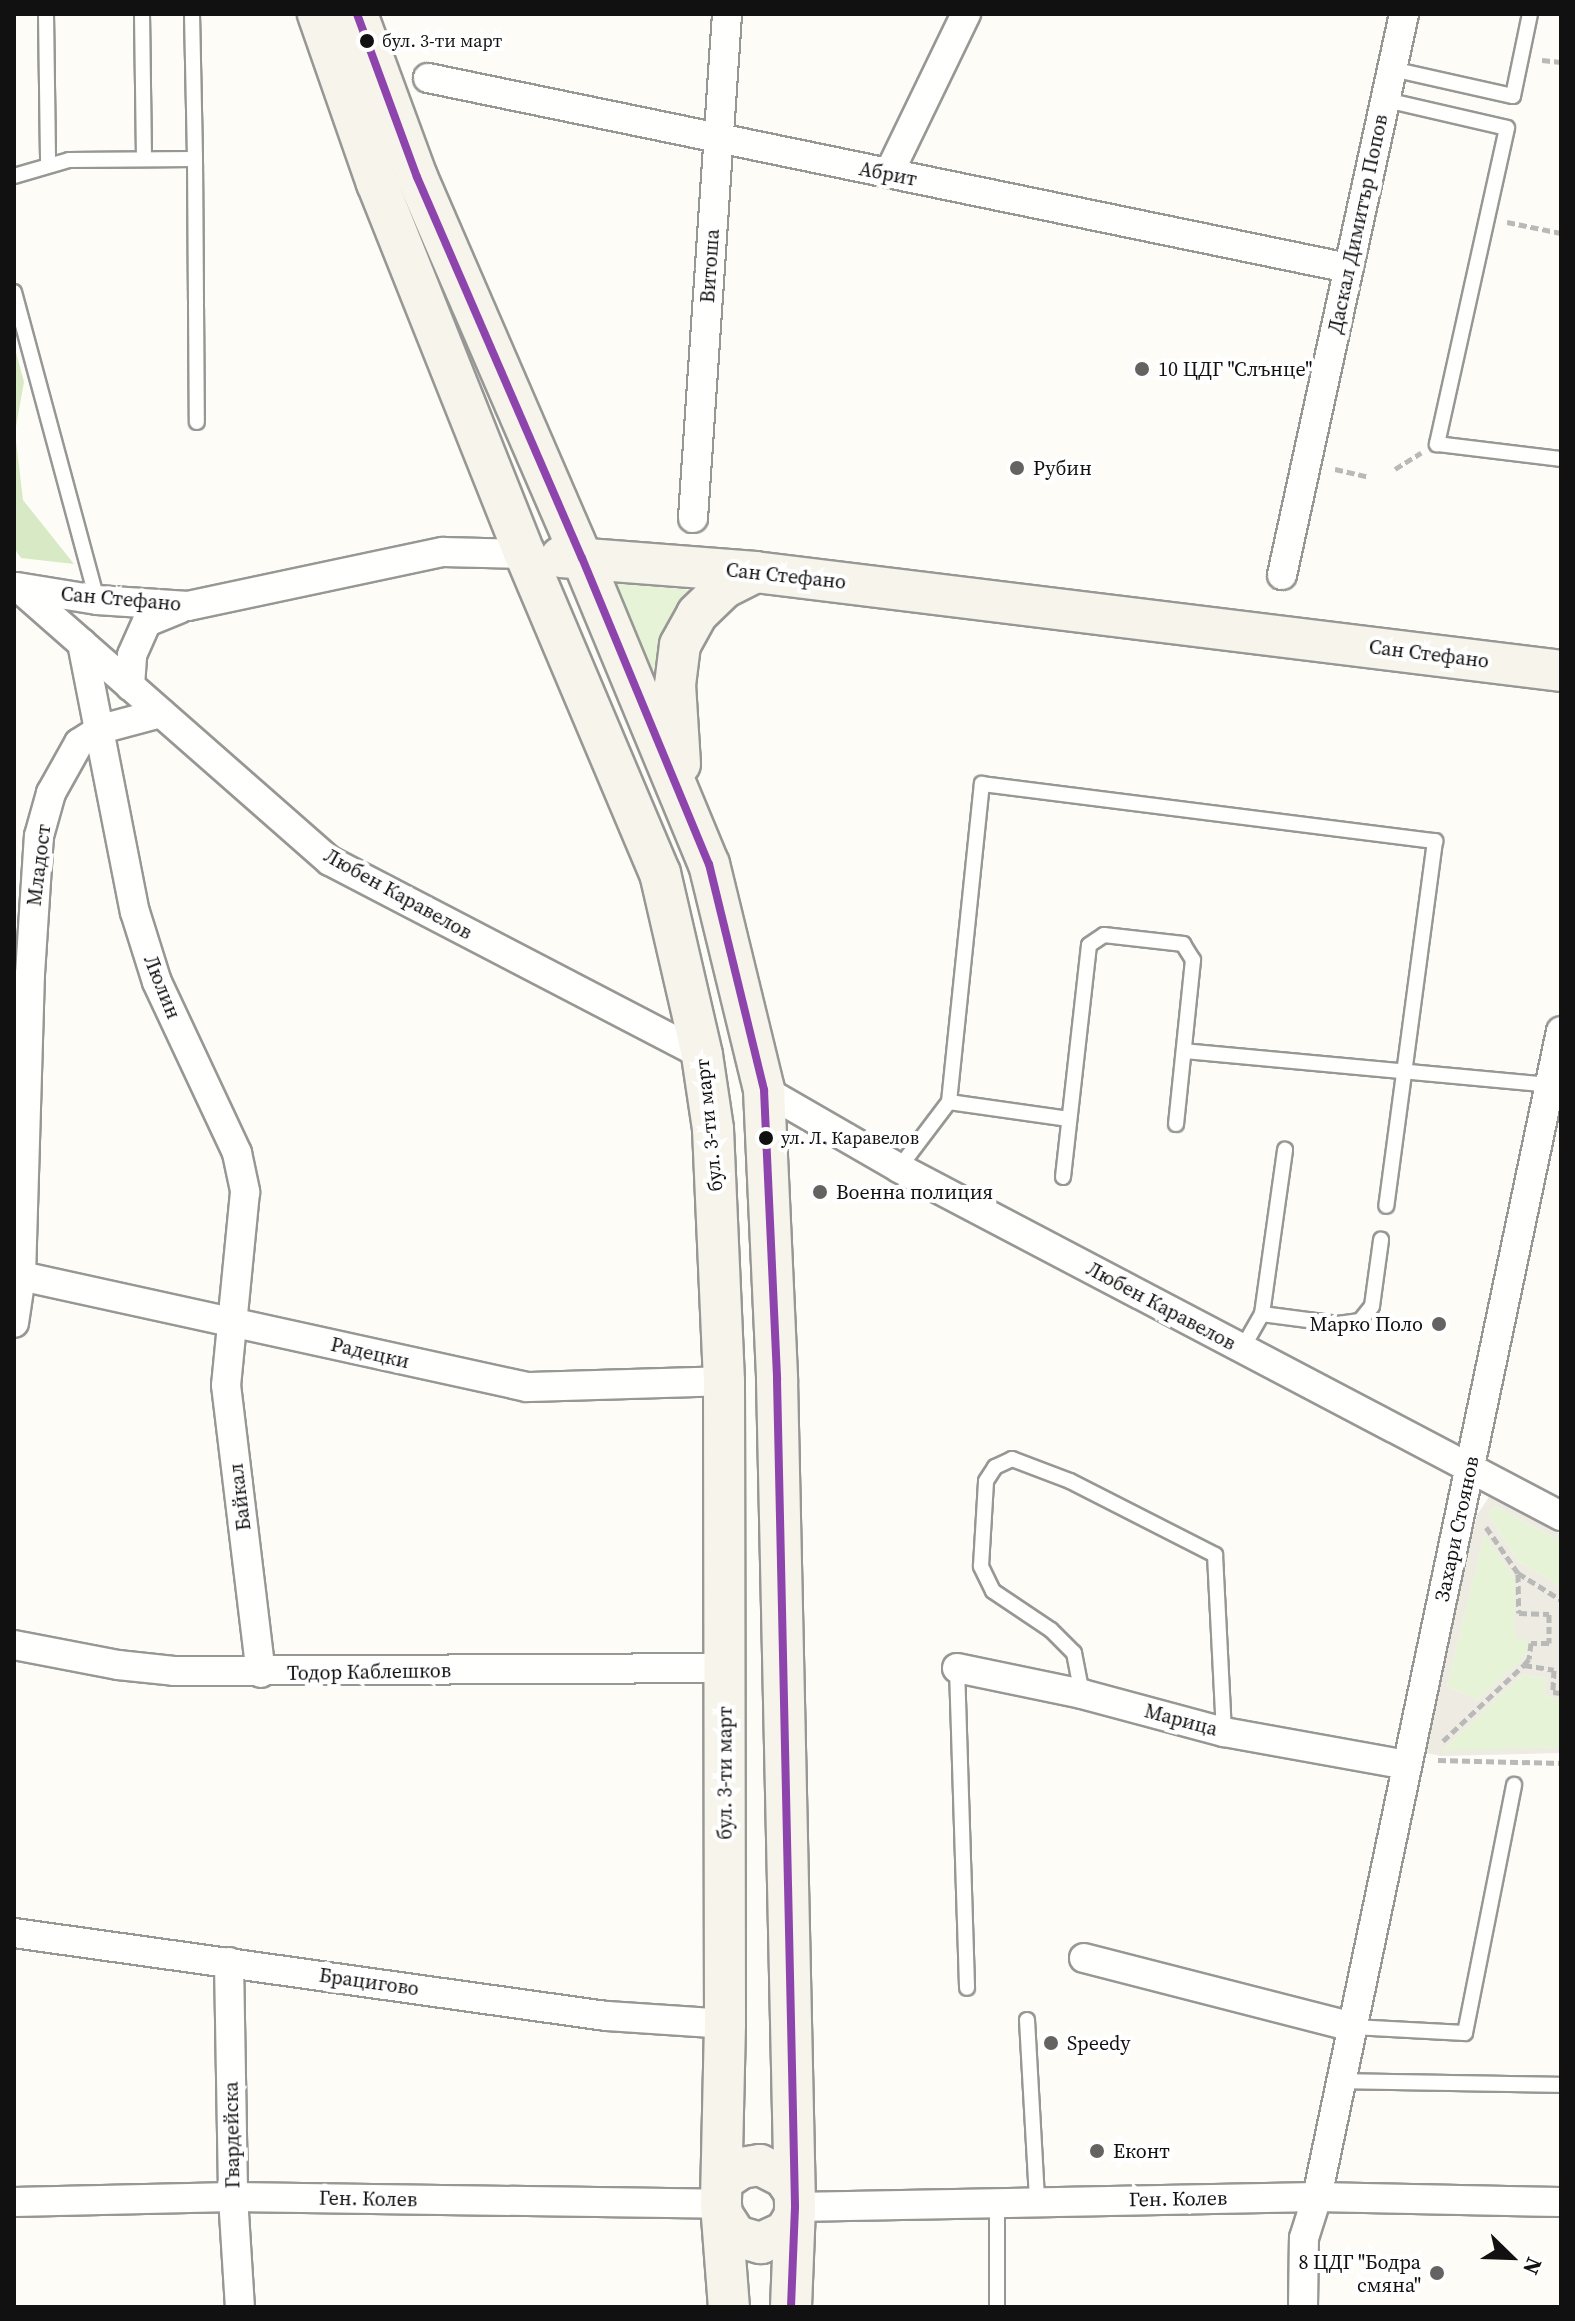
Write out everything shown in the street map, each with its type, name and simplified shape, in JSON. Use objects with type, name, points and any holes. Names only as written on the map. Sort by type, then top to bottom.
[{"type":"main road","name":"бул. 3-ти март","points":[[318,14],[377,183],[525,554],[660,873],[683,959],[702,1055],[713,1129],[724,1381],[725,2024],[722,2200],[729,2307]]},
{"type":"main road","points":[[357,14],[417,177],[582,558],[709,864],[764,1090],[777,1380],[794,2205],[791,2307]]},
{"type":"main road","name":"Сан Стефано","points":[[525,554],[755,572],[1561,671]]},
{"type":"main road","points":[[683,800],[675,685],[680,645],[697,614],[724,588],[755,572]]},
{"type":"main road","points":[[760,2165],[784,2177],[794,2205],[785,2232],[761,2243],[736,2236],[722,2200],[741,2168],[760,2165]]},
{"type":"street","name":"Витоша","points":[[693,518],[727,14]]},
{"type":"street","points":[[889,173],[966,14]]},
{"type":"street","name":"Даскал Димитър Попов","points":[[1282,575],[1404,14]]},
{"type":"street","name":"Абрит","points":[[428,78],[719,141],[1348,268]]},
{"type":"street","name":"Сан Стефано","points":[[16,586],[97,600],[188,606],[443,552],[525,554]]},
{"type":"street","name":"Любен Каравелов","points":[[16,586],[330,861],[702,1055]]},
{"type":"street","points":[[130,686],[132,655],[147,622],[188,606]]},
{"type":"street","name":"Люлин","points":[[82,643],[135,912],[152,968],[237,1153],[245,1192],[231,1322]]},
{"type":"street","name":"Младост","points":[[14,1323],[21,1276],[30,974],[39,836],[51,793],[79,743],[101,729],[161,713]]},
{"type":"street","name":"Захари Стоянов","points":[[1303,2307],[1304,2238],[1317,2197],[1415,1762],[1467,1483],[1561,1031]]},
{"type":"street","name":"Любен Каравелов","points":[[764,1090],[899,1168],[1242,1349],[1467,1483],[1561,1516]]},
{"type":"street","name":"Радецки","points":[[21,1276],[527,1387],[724,1381]]},
{"type":"street","name":"Байкал","points":[[231,1322],[226,1385],[261,1673]]},
{"type":"street","name":"Тодор Каблешков","points":[[14,1645],[118,1665],[174,1671],[261,1673],[725,1668]]},
{"type":"street","name":"Марица","points":[[957,1668],[1082,1694],[1224,1732],[1415,1762]]},
{"type":"street","name":"Брацигово","points":[[14,1933],[606,2016],[725,2024]]},
{"type":"street","points":[[1084,1958],[1353,2027]]},
{"type":"street","name":"Гвардейска","points":[[229,1962],[233,2197],[240,2307]]},
{"type":"street","name":"Ген. Колев","points":[[14,2202],[233,2197],[722,2200]]},
{"type":"street","name":"Ген. Колев","points":[[794,2205],[1317,2197],[1561,2202]]},
{"type":"lane","points":[[46,14],[48,165]]},
{"type":"lane","points":[[142,14],[144,158]]},
{"type":"lane","points":[[192,14],[197,422]]},
{"type":"lane","points":[[1392,69],[1513,96],[1530,14]]},
{"type":"lane","points":[[1386,100],[1507,128],[1437,444],[1561,459]]},
{"type":"lane","points":[[14,176],[69,160],[195,159]]},
{"type":"lane","points":[[14,292],[97,600]]},
{"type":"lane","points":[[899,1168],[949,1102],[982,784],[1435,841],[1386,1206]]},
{"type":"lane","points":[[1063,1177],[1089,945],[1104,935],[1183,944],[1193,960],[1176,1124]]},
{"type":"lane","points":[[1184,1051],[1550,1085]]},
{"type":"lane","points":[[949,1102],[1069,1119]]},
{"type":"lane","points":[[1242,1349],[1262,1314],[1285,1150]]},
{"type":"lane","points":[[1262,1314],[1338,1324],[1360,1321],[1372,1306],[1381,1240]]},
{"type":"lane","points":[[1082,1694],[1074,1653],[1051,1630],[993,1591],[981,1566],[986,1481],[995,1467],[1012,1459],[1070,1481],[1215,1555],[1224,1732]]},
{"type":"lane","points":[[957,1668],[967,1988]]},
{"type":"lane","points":[[1353,2027],[1465,2033],[1514,1785]]},
{"type":"lane","points":[[1027,2020],[1037,2200]]},
{"type":"lane","points":[[1341,2081],[1561,2085]]},
{"type":"lane","points":[[997,2201],[997,2307]]},
{"type":"path","points":[[1487,218],[1561,233]]},
{"type":"path","points":[[1306,462],[1369,477]]},
{"type":"path","points":[[1440,1744],[1524,1665],[1529,1659],[1531,1643],[1549,1643],[1549,1614],[1519,1613],[1518,1573],[1467,1483]]},
{"type":"path","points":[[1518,1573],[1561,1600]]},
{"type":"path","points":[[1524,1665],[1554,1670],[1553,1692],[1561,1693]]},
{"type":"path","points":[[1415,1762],[1561,1763]]},
{"type":"green space","points":[[14,345],[24,382],[15,432],[23,500],[74,564],[21,558],[14,548]]},
{"type":"green space","points":[[611,582],[699,591],[661,647],[649,683]]},
{"type":"green space","points":[[1495,1506],[1561,1541],[1561,1587],[1518,1561],[1488,1515]]},
{"type":"green space","points":[[1484,1533],[1515,1578],[1515,1638],[1528,1638],[1527,1654],[1478,1700],[1447,1686]]},
{"type":"green space","points":[[1522,1675],[1547,1678],[1544,1696],[1561,1699],[1561,1747],[1441,1752]]},
{"type":"shaded area","points":[[1489,1497],[1561,1534],[1561,1541],[1495,1506],[1488,1515],[1518,1561],[1561,1587],[1561,1699],[1544,1696],[1546,1678],[1522,1675],[1442,1751],[1561,1747],[1561,1753],[1441,1756],[1421,1752],[1477,1515]],"holes":[[[1484,1534],[1515,1578],[1515,1638],[1527,1639],[1527,1654],[1478,1700],[1447,1686]]]},
{"type":"transit line","points":[[357,14],[417,177],[582,558],[709,864],[764,1090],[777,1380],[795,2207],[791,2307]]},
{"type":"place","name":"бул. 3-ти март","points":[[367,41]]},
{"type":"place","name":"10 ЦДГ \"Слънце\"","points":[[1142,369]]},
{"type":"place","name":"Рубин","points":[[1017,468]]},
{"type":"place","name":"ул. Л. Каравелов","points":[[766,1138]]},
{"type":"place","name":"Военна полиция","points":[[820,1192]]},
{"type":"place","name":"Марко Поло","points":[[1439,1324]]},
{"type":"place","name":"Speedy","points":[[1051,2043]]},
{"type":"place","name":"Еконт","points":[[1097,2151]]},
{"type":"place","name":"8 ЦДГ \"Бодра смяна\"","points":[[1437,2273]]}]
